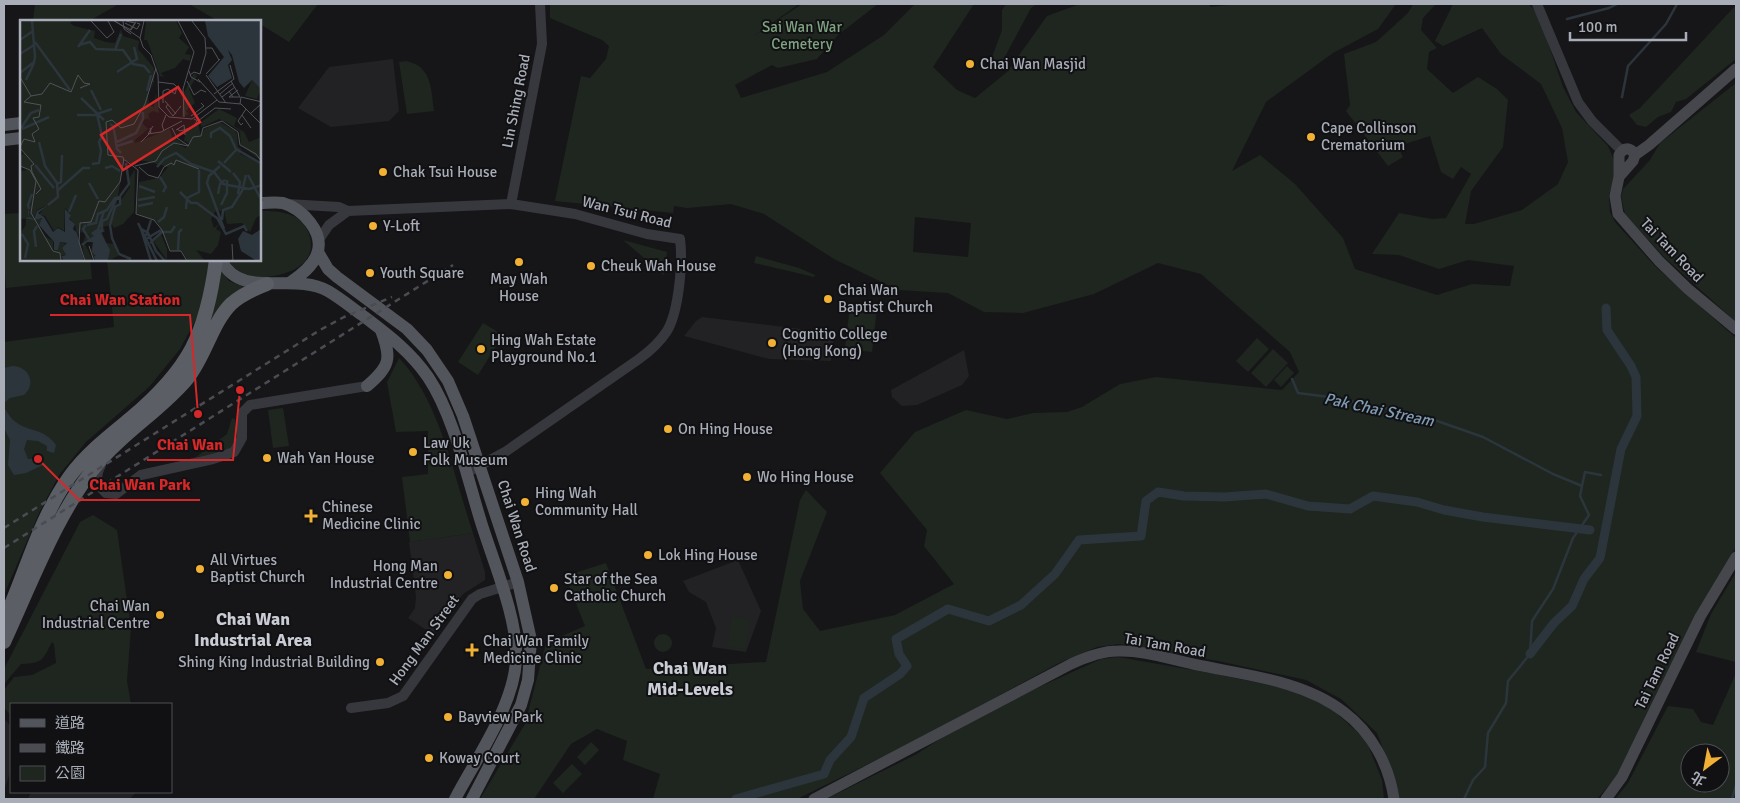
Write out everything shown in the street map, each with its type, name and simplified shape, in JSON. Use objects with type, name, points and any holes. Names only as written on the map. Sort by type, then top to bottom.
[{"type":"highway","points":[[4,621],[49,511],[69,478],[90,453],[160,393],[187,358],[206,318],[216,261]]},
{"type":"highway","points":[[4,642],[70,504],[91,472],[110,450],[177,391],[196,366],[220,319],[231,304],[247,293],[267,284]]},
{"type":"main road","points":[[1619,177],[1632,159],[1736,69]]},
{"type":"main road","points":[[4,125],[20,124]]},
{"type":"main road","points":[[4,140],[20,138]]},
{"type":"main road","points":[[1621,154],[1623,163],[1632,159]]},
{"type":"main road","name":"Tai Tam Road","points":[[1621,154],[1615,196],[1616,211],[1688,289],[1736,329]]},
{"type":"main road","name":"Chai Wan Road","points":[[261,203],[284,204],[307,218],[328,269],[408,329],[435,361],[454,393],[518,582],[531,640],[528,680],[521,705],[472,799]]},
{"type":"main road","points":[[291,282],[302,274],[318,247]]},
{"type":"main road","points":[[222,261],[224,266],[239,278],[267,284],[291,282],[316,286],[328,291],[407,351],[435,389],[445,410],[501,588],[516,644],[516,662],[512,681],[496,722],[455,799]]},
{"type":"main road","points":[[367,386],[384,372],[388,360],[381,330]]},
{"type":"main road","name":"Tai Tam Road","points":[[1606,799],[1622,777],[1697,623],[1736,557]]},
{"type":"main road","name":"Tai Tam Road","points":[[814,799],[1071,664],[1098,654],[1125,651],[1283,684],[1302,689],[1326,700],[1350,717],[1372,742],[1387,771],[1394,799]]},
{"type":"street","name":"Lin Shing Road","points":[[511,204],[542,44],[540,4]]},
{"type":"street","points":[[1537,4],[1578,102],[1621,154]]},
{"type":"street","name":"Wan Tsui Road","points":[[284,204],[339,207],[348,211],[511,204],[575,214],[647,234],[680,239],[682,254],[672,318],[658,343],[505,452],[466,473]]},
{"type":"street","points":[[318,247],[329,225],[348,211]]},
{"type":"street","points":[[110,450],[98,470],[97,478],[103,491],[113,494],[123,490],[141,475],[213,459],[237,449],[242,438],[242,413],[250,405],[259,402],[367,386]]},
{"type":"street","name":"Hong Man Street","points":[[351,708],[388,703],[403,696],[472,599],[480,594],[518,582]]},
{"type":"shaded area","points":[[393,59],[399,111],[389,121],[331,127],[298,108],[329,67]]},
{"type":"shaded area","name":"Cognitio College (Hong Kong)","points":[[702,317],[834,333],[831,361],[769,359],[684,336],[696,321]]},
{"type":"shaded area","points":[[964,350],[969,376],[962,385],[917,405],[902,406],[892,397],[891,390]]},
{"type":"shaded area","points":[[12,366],[27,372],[30,386],[24,395],[10,398],[4,403],[4,368]]},
{"type":"shaded area","points":[[4,407],[16,422],[43,434],[56,445],[54,453],[47,451],[47,446],[38,441],[27,440],[24,449],[28,459],[41,459],[43,465],[26,473],[14,475],[8,465],[10,440],[4,428]]},
{"type":"shaded area","name":"Hong Man Industrial Centre","points":[[473,533],[485,572],[485,580],[463,594],[434,635],[408,618],[415,608],[416,597],[409,542]]},
{"type":"shaded area","points":[[738,560],[761,611],[746,652],[712,647],[716,628],[706,602],[689,592],[683,581]]},
{"type":"shaded area","points":[[4,719],[10,725],[10,773],[4,790]]},
{"type":"shaded area","points":[[31,793],[136,793],[129,799],[28,799]]},
{"type":"green space","points":[[35,4],[119,4],[91,20],[33,20]]},
{"type":"green space","points":[[189,4],[318,4],[289,42],[261,25],[261,20],[216,20]]},
{"type":"green space","name":"Sai Wan War Cemetery","points":[[550,4],[799,4],[752,37],[802,4],[878,4],[838,35],[817,59],[778,68],[772,65],[735,85],[741,98],[827,72],[884,35],[915,4],[974,4],[933,67],[957,90],[975,98],[1007,72],[1047,16],[1080,4],[1208,4],[1211,7],[1236,4],[1396,4],[1378,29],[1333,53],[1266,102],[1232,171],[1260,155],[1295,184],[1343,238],[1355,269],[1437,295],[1472,284],[1510,286],[1514,266],[1468,260],[1439,269],[1399,255],[1372,254],[1399,213],[1432,219],[1446,218],[1471,174],[1461,167],[1453,179],[1441,172],[1430,136],[1405,144],[1399,149],[1403,157],[1388,166],[1346,111],[1350,105],[1344,54],[1376,42],[1408,13],[1413,4],[1436,4],[1423,18],[1421,30],[1437,48],[1429,52],[1427,69],[1453,93],[1478,77],[1497,89],[1508,100],[1503,147],[1471,191],[1465,224],[1474,224],[1522,210],[1558,184],[1568,162],[1562,128],[1541,84],[1501,54],[1482,28],[1443,46],[1435,41],[1453,4],[1529,4],[1539,16],[1563,87],[1576,112],[1608,146],[1618,169],[1609,195],[1610,212],[1615,222],[1655,266],[1736,338],[1736,547],[1700,608],[1617,776],[1597,799],[1397,799],[1394,777],[1377,733],[1341,699],[1306,680],[1218,661],[1119,644],[1097,647],[1059,663],[909,744],[797,799],[653,799],[660,774],[623,760],[627,741],[597,729],[571,744],[534,799],[480,799],[525,724],[546,643],[585,626],[565,576],[606,563],[646,669],[766,662],[800,500],[806,490],[827,512],[800,581],[803,609],[820,631],[895,615],[954,584],[924,546],[927,530],[880,473],[915,432],[966,410],[1007,419],[1033,413],[1067,412],[1082,407],[1120,384],[1156,377],[1282,390],[1299,372],[1290,352],[1201,274],[1158,263],[1094,294],[1023,313],[984,312],[948,293],[898,290],[834,259],[764,214],[731,204],[687,208],[674,206],[673,213],[555,201],[581,76],[590,78],[606,59],[609,46],[602,40],[550,18]],"holes":[[[915,217],[971,223],[968,257],[913,252]]]},
{"type":"green space","points":[[1006,4],[1037,4],[1031,8],[1000,66],[991,60],[1002,30],[1002,10]]},
{"type":"green space","points":[[1736,5],[1736,59],[1686,99],[1676,102],[1671,112],[1658,117],[1646,127],[1637,125],[1629,115],[1640,108]]},
{"type":"green space","points":[[406,61],[421,68],[429,80],[434,111],[407,114],[399,62]]},
{"type":"green space","points":[[1736,83],[1736,322],[1664,257],[1625,214],[1621,197],[1623,189],[1650,160],[1660,143]]},
{"type":"green space","points":[[261,211],[287,214],[297,218],[308,231],[311,244],[310,253],[300,266],[292,270],[274,276],[259,277],[240,271],[229,261],[261,261]]},
{"type":"green space","points":[[20,213],[20,261],[90,261],[92,279],[6,288],[4,214]]},
{"type":"green space","points":[[623,240],[667,252],[664,275]]},
{"type":"green space","points":[[756,256],[799,268],[815,275],[814,277],[754,263]]},
{"type":"green space","points":[[107,261],[210,261],[204,305],[180,349],[149,387],[86,442],[59,475],[39,513],[4,595],[4,342],[114,327]]},
{"type":"green space","points":[[219,267],[229,281],[244,287],[197,352],[214,309]]},
{"type":"green space","points":[[850,305],[877,308],[872,352],[845,349]]},
{"type":"green space","name":"Hing Wah Estate Playground No.1","points":[[483,323],[503,335],[478,375],[458,362]]},
{"type":"green space","points":[[1257,338],[1269,349],[1248,372],[1236,361]]},
{"type":"green space","points":[[1273,349],[1288,363],[1266,387],[1251,373]]},
{"type":"green space","points":[[399,358],[425,396],[435,418],[452,464],[473,533],[410,542],[402,477],[428,474],[428,431],[396,432],[387,382]]},
{"type":"green space","points":[[1287,366],[1294,373],[1281,387],[1274,380]]},
{"type":"green space","points":[[283,408],[289,446],[273,448],[268,410]]},
{"type":"green space","points":[[232,418],[235,419],[236,431],[233,446],[224,453],[196,457],[227,434]]},
{"type":"green space","points":[[93,515],[117,530],[131,628],[127,681],[131,703],[10,703],[10,714],[4,708],[4,690],[14,677],[32,675],[56,663],[54,644],[52,642],[41,660],[34,663],[21,664],[4,684],[4,669],[80,522]]},
{"type":"green space","points":[[1736,572],[1736,662],[1696,652],[1711,614]]},
{"type":"green space","points":[[732,616],[750,619],[745,649],[727,646]]},
{"type":"green space","points":[[659,634],[667,634],[672,639],[670,650],[659,652],[654,647],[654,639]]},
{"type":"green space","points":[[1118,657],[1216,674],[1302,692],[1333,710],[1366,740],[1382,780],[1384,799],[826,799],[915,755],[975,717],[1101,659]]},
{"type":"green space","points":[[1736,673],[1736,799],[1615,799],[1628,783],[1668,706],[1693,709],[1701,722],[1713,725]]},
{"type":"green space","points":[[591,742],[599,750],[585,765],[577,757]]},
{"type":"green space","points":[[572,764],[582,774],[563,793],[553,783]]},
{"type":"waterway","points":[[1567,19],[1609,8],[1617,4]]},
{"type":"waterway","points":[[1622,97],[1628,66],[1666,24],[1677,4]]},
{"type":"waterway","points":[[1530,654],[1554,623],[1572,606],[1584,579],[1600,558],[1621,449],[1637,416],[1636,377],[1631,366],[1607,330],[1606,308]]},
{"type":"waterway","name":"Pak Chai Stream","points":[[1292,379],[1298,393],[1329,397],[1420,415],[1483,437],[1553,474],[1582,486],[1585,472],[1601,475]]},
{"type":"waterway","name":"Pak Chai Stream","points":[[1464,799],[1473,780],[1485,767],[1488,733],[1506,703],[1508,681],[1530,654],[1532,621],[1553,589],[1573,538],[1589,515],[1580,496],[1582,486]]},
{"type":"waterway","points":[[736,799],[824,774],[830,760],[851,737],[864,698],[900,674],[907,666],[899,654],[896,639],[948,609],[989,621],[1021,605],[1055,574],[1079,540],[1141,536],[1146,501],[1158,492],[1184,496],[1224,497],[1266,494],[1308,506],[1350,509],[1373,496],[1417,502],[1444,510],[1483,517],[1590,530]]},
{"type":"waterway","points":[[1732,799],[1736,785]]},
{"type":"railway","points":[[4,548],[453,265]]},
{"type":"railway","points":[[4,528],[320,330],[344,317],[392,297]]},
{"type":"place","name":"Chai Wan Masjid","points":[[970,64]]},
{"type":"place","name":"Cape Collinson Crematorium","points":[[1311,137]]},
{"type":"place","name":"Chak Tsui House","points":[[383,172]]},
{"type":"place","name":"Y-Loft","points":[[373,226]]},
{"type":"place","name":"May Wah House","points":[[519,262]]},
{"type":"place","name":"Cheuk Wah House","points":[[591,266]]},
{"type":"place","name":"Youth Square","points":[[370,273]]},
{"type":"place","name":"Chai Wan Baptist Church","points":[[828,299]]},
{"type":"place","name":"Cognitio College (Hong Kong)","points":[[772,343]]},
{"type":"place","name":"Hing Wah Estate Playground No.1","points":[[481,349]]},
{"type":"place","name":"Chai Wan","points":[[240,390]]},
{"type":"place","name":"Chai Wan Station","points":[[198,414]]},
{"type":"place","name":"On Hing House","points":[[668,429]]},
{"type":"place","name":"Law Uk Folk Museum","points":[[413,452]]},
{"type":"place","name":"Wah Yan House","points":[[267,458]]},
{"type":"place","name":"Chai Wan Park","points":[[38,459]]},
{"type":"place","name":"Wo Hing House","points":[[747,477]]},
{"type":"place","name":"Hing Wah Community Hall","points":[[525,502]]},
{"type":"place","name":"Chinese Medicine Clinic","points":[[311,516]]},
{"type":"place","name":"Lok Hing House","points":[[648,555]]},
{"type":"place","name":"All Virtues Baptist Church","points":[[200,569]]},
{"type":"place","name":"Hong Man Industrial Centre","points":[[448,575]]},
{"type":"place","name":"Star of the Sea Catholic Church","points":[[554,588]]},
{"type":"place","name":"Chai Wan Industrial Centre","points":[[160,615]]},
{"type":"place","name":"Chai Wan Family Medicine Clinic","points":[[472,650]]},
{"type":"place","name":"Shing King Industrial Building","points":[[380,662]]},
{"type":"place","name":"Bayview Park","points":[[448,717]]},
{"type":"place","name":"Koway Court","points":[[429,758]]},
{"type":"district","name":"Chai Wan Industrial Area","points":[[253,629]]},
{"type":"district","name":"Chai Wan Mid-Levels","points":[[690,678]]}]
